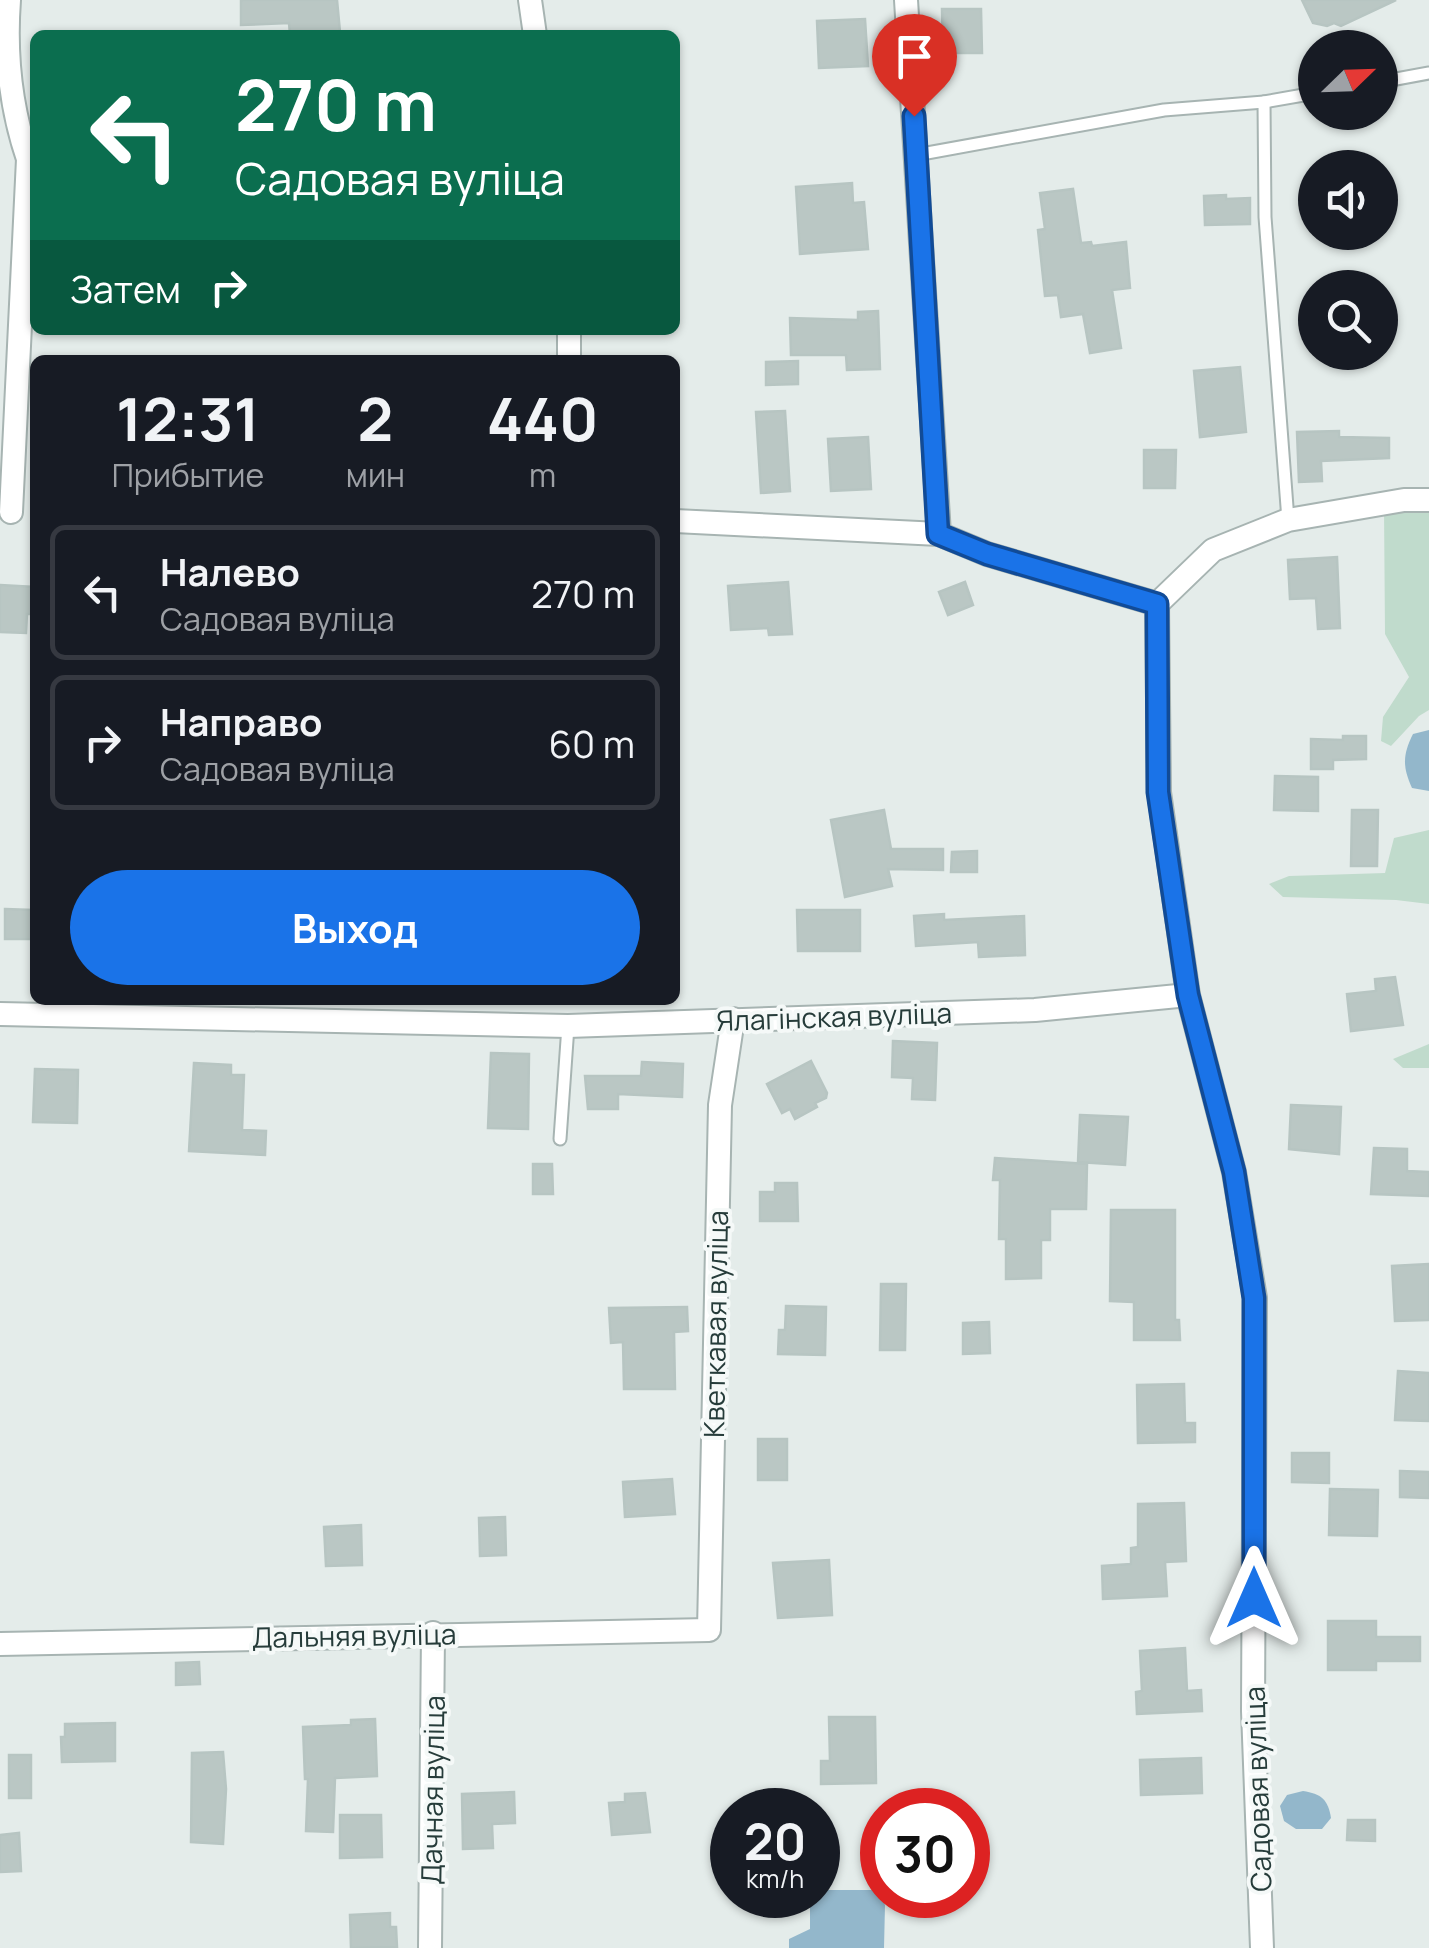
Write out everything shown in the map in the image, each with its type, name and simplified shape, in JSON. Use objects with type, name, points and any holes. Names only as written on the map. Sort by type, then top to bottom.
[{"type":"street","points":[[9,0],[6,33],[16,122],[30,154]]},
{"type":"street","points":[[530,0],[534,30]]},
{"type":"street","points":[[906,0],[938,534]]},
{"type":"street","points":[[30,185],[5,511],[30,512]]},
{"type":"street","points":[[680,521],[938,534],[987,554],[1157,604],[1214,550],[1288,520],[1404,500],[1429,500]]},
{"type":"street","name":"Садовая вуліца","points":[[1157,604],[1158,792],[1188,995],[1234,1172],[1254,1298],[1253,1711],[1262,1948]]},
{"type":"street","name":"Ялагінская вуліца","points":[[0,1014],[568,1026],[1035,1010],[1188,995]]},
{"type":"street","name":"Кветкавая вуліца","points":[[709,1630],[720,1105],[733,1019]]},
{"type":"street","name":"Дальняя вуліца","points":[[0,1644],[709,1630]]},
{"type":"street","name":"Дачная вуліца","points":[[430,1948],[434,1633]]},
{"type":"lane","points":[[1398,79],[1429,73]]},
{"type":"lane","points":[[916,155],[1164,110],[1298,96]]},
{"type":"lane","points":[[1264,102],[1265,216],[1288,520]]},
{"type":"lane","points":[[560,1139],[568,1026]]},
{"type":"green space","points":[[1429,506],[1429,710],[1391,746],[1381,741],[1383,717],[1409,677],[1385,634],[1384,509]]},
{"type":"green space","points":[[1429,830],[1429,904],[1283,897],[1269,884],[1289,876],[1385,873],[1394,838]]},
{"type":"green space","points":[[1429,1044],[1429,1068],[1403,1068],[1393,1059]]},
{"type":"water","points":[[1429,730],[1429,791],[1412,788],[1405,760],[1413,734]]},
{"type":"water","points":[[1303,1791],[1319,1796],[1328,1806],[1331,1818],[1322,1829],[1296,1829],[1284,1821],[1280,1806],[1287,1795]]},
{"type":"water","points":[[840,1890],[860,1890],[860,1918],[885,1918],[884,1948],[789,1948],[789,1939],[810,1929],[810,1918],[840,1918]]},
{"type":"building","points":[[241,0],[337,0],[340,30],[290,30],[289,23],[241,25]]},
{"type":"building","points":[[1302,0],[1396,0],[1341,26],[1327,26],[1313,23]]},
{"type":"building","points":[[942,9],[981,9],[982,53],[943,53]]},
{"type":"building","points":[[865,19],[868,66],[819,68],[817,21]]},
{"type":"building","points":[[852,183],[853,203],[864,202],[868,249],[800,254],[796,187]]},
{"type":"building","points":[[1073,189],[1081,243],[1091,242],[1092,246],[1126,242],[1130,288],[1112,290],[1121,348],[1090,353],[1083,314],[1061,317],[1058,295],[1045,296],[1038,230],[1045,229],[1040,193]]},
{"type":"building","points":[[1226,195],[1226,199],[1250,198],[1250,224],[1205,225],[1204,196]]},
{"type":"building","points":[[878,311],[880,369],[847,370],[846,355],[791,355],[790,318],[858,320],[858,312]]},
{"type":"building","points":[[798,361],[798,384],[766,385],[766,362]]},
{"type":"building","points":[[1240,367],[1246,432],[1200,437],[1194,371]]},
{"type":"building","points":[[785,411],[790,491],[761,493],[756,412]]},
{"type":"building","points":[[1339,431],[1339,437],[1389,438],[1389,458],[1321,461],[1322,481],[1299,482],[1297,432]]},
{"type":"building","points":[[868,437],[871,489],[831,491],[828,439]]},
{"type":"building","points":[[1144,450],[1176,450],[1175,488],[1144,488]]},
{"type":"building","points":[[1337,557],[1340,628],[1318,629],[1316,598],[1290,599],[1288,560]]},
{"type":"building","points":[[788,582],[792,634],[769,635],[768,628],[731,630],[728,586]]},
{"type":"building","points":[[965,582],[973,605],[948,615],[939,592]]},
{"type":"building","points":[[0,585],[30,587],[26,633],[0,632]]},
{"type":"building","points":[[1343,736],[1366,736],[1366,759],[1333,760],[1333,769],[1311,769],[1311,739],[1343,740]]},
{"type":"building","points":[[1275,776],[1318,777],[1318,811],[1274,810]]},
{"type":"building","points":[[884,810],[891,849],[943,849],[943,870],[888,869],[892,886],[845,897],[831,820]]},
{"type":"building","points":[[1352,810],[1378,810],[1377,866],[1351,866]]},
{"type":"building","points":[[977,851],[977,872],[951,872],[952,852]]},
{"type":"building","points":[[5,909],[30,910],[30,939],[5,939]]},
{"type":"building","points":[[797,910],[860,910],[860,951],[798,951]]},
{"type":"building","points":[[944,914],[944,920],[1024,916],[1025,955],[979,957],[978,942],[916,946],[914,916]]},
{"type":"building","points":[[1395,977],[1403,1025],[1351,1031],[1347,994],[1376,991],[1375,979]]},
{"type":"building","points":[[893,1041],[937,1043],[935,1100],[912,1099],[913,1078],[892,1077]]},
{"type":"building","points":[[491,1053],[529,1054],[528,1129],[488,1128]]},
{"type":"building","points":[[811,1061],[826,1098],[795,1119],[790,1109],[782,1113],[767,1084]]},
{"type":"building","points":[[642,1062],[683,1064],[682,1097],[618,1094],[618,1109],[588,1109],[585,1076],[641,1076]]},
{"type":"building","points":[[194,1063],[231,1065],[231,1075],[244,1075],[242,1130],[266,1131],[265,1155],[189,1151]]},
{"type":"building","points":[[35,1069],[78,1070],[77,1123],[33,1122]]},
{"type":"building","points":[[1291,1105],[1341,1107],[1339,1154],[1289,1149]]},
{"type":"building","points":[[1080,1115],[1128,1117],[1125,1165],[1078,1162]]},
{"type":"building","points":[[1374,1148],[1407,1149],[1407,1171],[1429,1172],[1429,1196],[1371,1194]]},
{"type":"building","points":[[995,1158],[1087,1164],[1086,1209],[1050,1209],[1050,1240],[1041,1240],[1041,1278],[1006,1279],[1006,1239],[999,1239],[1000,1180],[993,1180]]},
{"type":"building","points":[[533,1164],[552,1164],[553,1194],[533,1194]]},
{"type":"building","points":[[775,1183],[797,1183],[798,1221],[760,1221],[760,1192],[775,1192]]},
{"type":"building","points":[[1111,1210],[1175,1210],[1175,1320],[1179,1320],[1180,1340],[1134,1340],[1134,1302],[1110,1301]]},
{"type":"building","points":[[1429,1264],[1429,1320],[1395,1321],[1392,1266]]},
{"type":"building","points":[[881,1284],[906,1284],[905,1350],[880,1350]]},
{"type":"building","points":[[786,1306],[826,1307],[825,1355],[778,1354]]},
{"type":"building","points":[[687,1307],[688,1331],[674,1332],[675,1389],[624,1389],[623,1342],[611,1343],[609,1308]]},
{"type":"building","points":[[989,1322],[990,1353],[963,1354],[963,1323]]},
{"type":"building","points":[[1398,1371],[1429,1373],[1429,1421],[1395,1420]]},
{"type":"building","points":[[1184,1384],[1185,1423],[1195,1423],[1195,1442],[1138,1443],[1137,1385]]},
{"type":"building","points":[[758,1439],[787,1439],[787,1480],[758,1480]]},
{"type":"building","points":[[1292,1453],[1329,1453],[1329,1483],[1292,1482]]},
{"type":"building","points":[[1400,1471],[1429,1472],[1429,1498],[1400,1497]]},
{"type":"building","points":[[672,1479],[675,1514],[625,1517],[623,1482]]},
{"type":"building","points":[[1330,1489],[1378,1490],[1377,1536],[1329,1535]]},
{"type":"building","points":[[1184,1503],[1186,1561],[1165,1562],[1167,1596],[1103,1599],[1102,1566],[1131,1564],[1131,1548],[1138,1547],[1138,1504]]},
{"type":"building","points":[[505,1517],[506,1555],[480,1556],[479,1518]]},
{"type":"building","points":[[361,1525],[362,1565],[326,1566],[324,1527]]},
{"type":"building","points":[[829,1560],[832,1615],[778,1618],[773,1563]]},
{"type":"building","points":[[1328,1621],[1376,1621],[1376,1637],[1420,1637],[1420,1661],[1376,1661],[1376,1670],[1328,1670]]},
{"type":"building","points":[[1185,1648],[1187,1691],[1201,1690],[1202,1711],[1137,1714],[1136,1692],[1142,1691],[1140,1651]]},
{"type":"building","points":[[199,1662],[200,1684],[176,1685],[176,1663]]},
{"type":"building","points":[[829,1717],[875,1717],[876,1783],[821,1784],[821,1761],[830,1761]]},
{"type":"building","points":[[375,1719],[377,1776],[335,1778],[333,1832],[306,1831],[308,1779],[303,1727],[351,1725],[351,1720]]},
{"type":"building","points":[[115,1723],[115,1761],[62,1762],[65,1724]]},
{"type":"building","points":[[223,1752],[223,1844],[191,1842],[192,1753]]},
{"type":"building","points":[[9,1755],[31,1755],[31,1798],[9,1798]]},
{"type":"building","points":[[1201,1758],[1202,1793],[1141,1795],[1140,1760]]},
{"type":"building","points":[[514,1792],[515,1823],[492,1824],[493,1848],[463,1849],[462,1794]]},
{"type":"building","points":[[645,1793],[650,1832],[612,1835],[609,1803],[625,1802],[625,1794]]},
{"type":"building","points":[[340,1815],[381,1815],[382,1857],[340,1858]]},
{"type":"building","points":[[1348,1820],[1375,1820],[1375,1841],[1347,1840]]},
{"type":"building","points":[[19,1833],[21,1871],[0,1872],[0,1835]]},
{"type":"building","points":[[390,1913],[390,1927],[396,1927],[397,1947],[351,1948],[350,1915]]},
{"type":"route","points":[[914,116],[938,534],[987,554],[1157,604],[1158,792],[1188,995],[1234,1172],[1254,1298],[1254,1598]]}]
